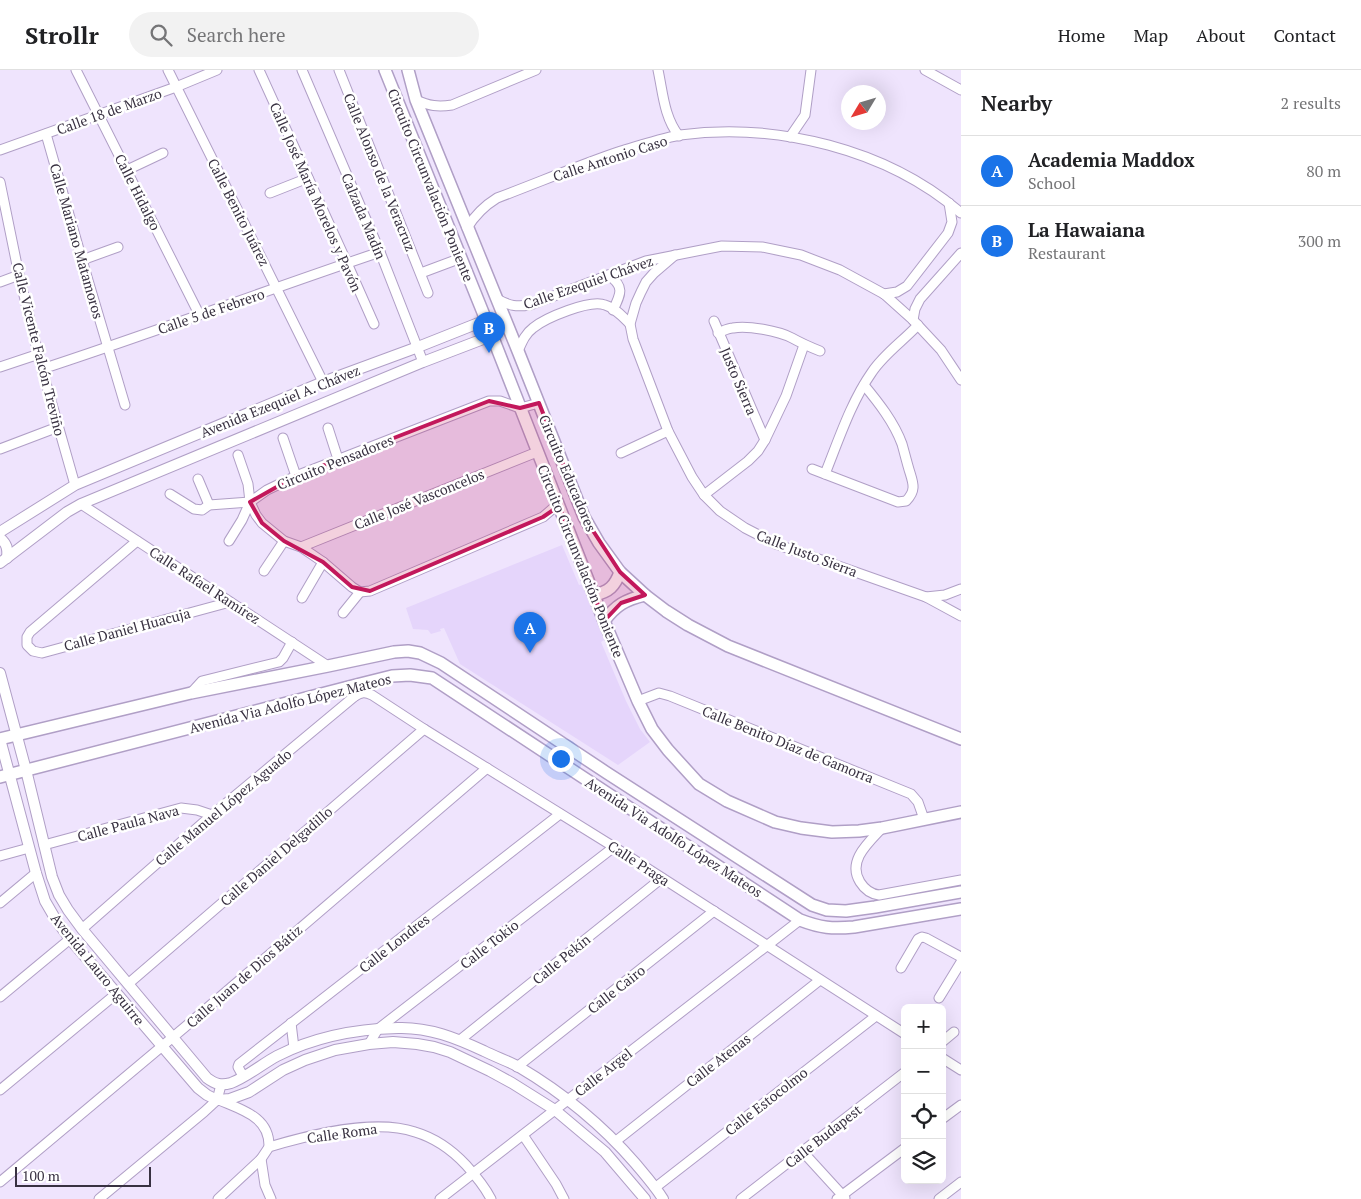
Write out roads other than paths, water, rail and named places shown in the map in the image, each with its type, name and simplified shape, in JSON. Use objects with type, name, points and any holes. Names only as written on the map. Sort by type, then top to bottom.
[{"type":"main road","name":"Circuito Circunvalación Poniente","points":[[385,70],[486,320],[604,621],[652,729],[685,770],[699,784],[727,802],[775,822],[832,832],[859,831],[961,812]]},
{"type":"main road","name":"Circuito Educadores","points":[[408,70],[416,100],[584,517],[599,543],[620,572],[645,595],[688,625],[728,646],[961,739]]},
{"type":"main road","points":[[594,595],[602,594],[611,588],[617,581],[620,572]]},
{"type":"main road","points":[[604,621],[621,603],[645,595]]},
{"type":"main road","name":"Avenida Via Adolfo López Mateos","points":[[0,739],[191,693],[394,652],[408,651],[420,653],[441,663],[812,904],[827,910],[846,911],[961,892]]},
{"type":"main road","name":"Avenida Via Adolfo López Mateos","points":[[5,776],[392,676],[410,675],[432,678],[800,920],[827,928],[841,928],[961,909]]},
{"type":"street","name":"Calle Hidalgo","points":[[76,70],[199,314]]},
{"type":"street","name":"Calle Benito Juárez","points":[[168,70],[323,382]]},
{"type":"street","name":"Calle 18 de Marzo","points":[[0,150],[176,87],[217,70]]},
{"type":"street","name":"Calle José María Morelos y Pavón","points":[[259,70],[374,324]]},
{"type":"street","name":"Calzada Madín","points":[[302,70],[380,252],[423,362]]},
{"type":"street","name":"Calle Alonso de la Veracruz","points":[[339,70],[428,293]]},
{"type":"street","points":[[416,100],[427,105],[440,107],[452,104],[536,70]]},
{"type":"street","points":[[658,70],[668,118],[679,136]]},
{"type":"street","points":[[790,137],[805,115],[810,70]]},
{"type":"street","points":[[926,70],[961,90]]},
{"type":"street","name":"Calle Antonio Caso","points":[[467,228],[474,216],[497,198],[594,160],[639,145],[679,136],[719,132],[756,133],[790,137],[839,148],[884,164],[915,180],[961,213]]},
{"type":"street","name":"Calle Mariano Matamoros","points":[[46,134],[125,405]]},
{"type":"street","points":[[127,170],[164,153]]},
{"type":"street","points":[[270,193],[308,178]]},
{"type":"street","name":"Calle Vicente Falcón Treviño","points":[[0,182],[19,275],[74,485]]},
{"type":"street","points":[[884,294],[897,292],[907,286],[948,233],[952,222],[949,203]]},
{"type":"street","name":"Calle Ezequiel Chávez","points":[[497,300],[508,305],[530,305],[646,262],[722,246],[762,248],[802,255],[840,270],[884,294],[916,323],[941,350],[961,380]]},
{"type":"street","points":[[82,260],[118,247]]},
{"type":"street","name":"Calle 5 de Febrero","points":[[42,368],[108,348],[199,314],[380,252]]},
{"type":"street","points":[[826,474],[846,420],[864,385],[882,360],[916,323],[915,308],[920,299],[961,253]]},
{"type":"street","points":[[518,351],[524,337],[532,328],[582,306],[604,304],[630,324],[636,303],[646,282],[675,255]]},
{"type":"street","points":[[421,273],[461,258]]},
{"type":"street","points":[[0,282],[19,275]]},
{"type":"street","points":[[608,275],[620,285],[621,293],[614,310]]},
{"type":"street","name":"Avenida Ezequiel A. Chávez","points":[[0,532],[74,485],[323,382],[486,320]]},
{"type":"street","points":[[714,322],[718,333]]},
{"type":"street","name":"Calle Justo Sierra","points":[[630,324],[632,339],[668,431],[692,477],[704,495],[720,511],[738,524],[776,544],[926,597],[961,616]]},
{"type":"street","name":"Justo Sierra","points":[[704,495],[748,462],[758,451],[765,440],[786,396],[804,345],[791,337],[776,332],[744,327],[732,328],[718,333],[765,440]]},
{"type":"street","name":"Avenida Ezequiel A. Chávez","points":[[3,561],[67,512],[81,504],[423,362],[491,336]]},
{"type":"street","points":[[804,345],[820,351]]},
{"type":"street","points":[[0,367],[39,354]]},
{"type":"street","points":[[812,469],[898,502],[906,501],[912,495],[913,487],[899,438],[878,403],[864,385]]},
{"type":"street","name":"Circuito Pensadores","points":[[250,502],[267,490],[296,476],[489,401],[500,400],[520,408]]},
{"type":"street","points":[[520,408],[539,403]]},
{"type":"street","points":[[0,448],[58,427]]},
{"type":"street","points":[[328,428],[338,459]]},
{"type":"street","points":[[621,453],[668,431]]},
{"type":"street","points":[[283,438],[296,476]]},
{"type":"street","name":"Calle José Vasconcelos","points":[[301,547],[537,452]]},
{"type":"street","points":[[238,456],[248,484],[250,502],[262,523],[284,540],[301,547],[323,562],[352,588],[360,592],[370,591],[543,518],[558,504]]},
{"type":"street","points":[[198,479],[209,505]]},
{"type":"street","points":[[170,494],[194,509],[202,510],[209,505],[250,502]]},
{"type":"street","points":[[229,541],[250,502]]},
{"type":"street","name":"Calle Rafael Ramírez","points":[[81,504],[328,666]]},
{"type":"street","points":[[0,538],[6,544],[8,551],[3,561]]},
{"type":"street","points":[[264,571],[284,540]]},
{"type":"street","name":"Calle Daniel Huacuja","points":[[137,541],[30,632],[27,636],[27,645],[34,651],[42,653],[230,602]]},
{"type":"street","points":[[302,598],[323,562]]},
{"type":"street","name":"Calle Justo Sierra","points":[[926,597],[945,595],[961,589]]},
{"type":"street","points":[[343,613],[360,592]]},
{"type":"street","points":[[191,693],[202,681],[279,662],[292,642]]},
{"type":"street","name":"Avenida Lauro Aguirre","points":[[0,673],[52,877],[59,895],[82,929],[207,1078],[214,1084],[221,1085]]},
{"type":"street","points":[[363,683],[372,695]]},
{"type":"street","name":"Calle Manuel López Aguado","points":[[82,929],[212,815],[355,696],[363,683]]},
{"type":"street","points":[[355,696],[361,693],[372,695]]},
{"type":"street","name":"Calle Benito Díaz de Gamorra","points":[[638,701],[659,693],[670,696],[911,794],[918,802],[924,819]]},
{"type":"street","name":"Calle Praga","points":[[372,695],[614,847],[901,1032]]},
{"type":"street","name":"Calle Daniel Delgadillo","points":[[128,984],[424,729]]},
{"type":"street","name":"Avenida Lauro Aguirre","points":[[0,739],[5,776],[45,901],[56,920],[116,994],[198,1088],[217,1100],[253,1115],[266,1130],[269,1147]]},
{"type":"street","name":"Calle Juan de Dios Bátiz","points":[[0,1182],[173,1037],[487,768]]},
{"type":"street","name":"Calle Paula Nava","points":[[44,845],[181,808],[198,810],[212,815]]},
{"type":"street","name":"Calle Londres","points":[[243,1076],[238,1067],[239,1064],[560,814]]},
{"type":"street","points":[[882,828],[866,845],[857,860],[857,874],[868,892],[885,895],[961,880]]},
{"type":"street","name":"Calle Tokio","points":[[369,1044],[378,1029],[614,847]]},
{"type":"street","points":[[0,856],[29,848]]},
{"type":"street","points":[[0,903],[36,874]]},
{"type":"street","name":"Calle Pekín","points":[[460,1040],[662,878]]},
{"type":"street","name":"Calle Cairo","points":[[518,1067],[714,911]]},
{"type":"street","name":"Calle Argel","points":[[440,1199],[800,920]]},
{"type":"street","points":[[901,968],[918,939],[922,936],[961,958]]},
{"type":"street","points":[[0,997],[70,939]]},
{"type":"street","points":[[939,998],[961,962]]},
{"type":"street","name":"Calle Atenas","points":[[616,1141],[820,980]]},
{"type":"street","points":[[0,1090],[116,994]]},
{"type":"street","name":"Calle Estocolmo","points":[[656,1187],[876,1016]]},
{"type":"street","points":[[291,1023],[294,1048]]},
{"type":"street","points":[[99,1199],[217,1100],[221,1085],[232,1082],[294,1048],[332,1035],[399,1028],[421,1029],[460,1040],[518,1067],[568,1099],[616,1141],[656,1187],[663,1199]]},
{"type":"street","points":[[946,1039],[954,1032]]},
{"type":"street","points":[[217,1100],[230,1099],[242,1095],[283,1070],[335,1050],[393,1042],[434,1047],[450,1052],[512,1082],[555,1110],[605,1152],[645,1199]]},
{"type":"street","points":[[946,1061],[961,1070]]},
{"type":"street","name":"Calle Budapest","points":[[741,1199],[901,1075]]},
{"type":"street","points":[[946,1116],[961,1105]]},
{"type":"street","name":"Calle Roma","points":[[269,1147],[325,1133],[366,1127],[390,1127],[415,1131],[438,1142],[456,1155],[474,1173],[491,1199]]},
{"type":"street","points":[[523,1135],[564,1199]]},
{"type":"street","points":[[218,1199],[261,1159],[269,1147]]},
{"type":"street","points":[[803,1152],[842,1198],[901,1151]]},
{"type":"street","points":[[261,1159],[265,1185],[271,1199]]},
{"type":"street","points":[[939,1199],[961,1182]]},
{"type":"place","name":"La Hawaiana","points":[[489,353]]},
{"type":"place","name":"Academia Maddox","points":[[530,653]]}]
